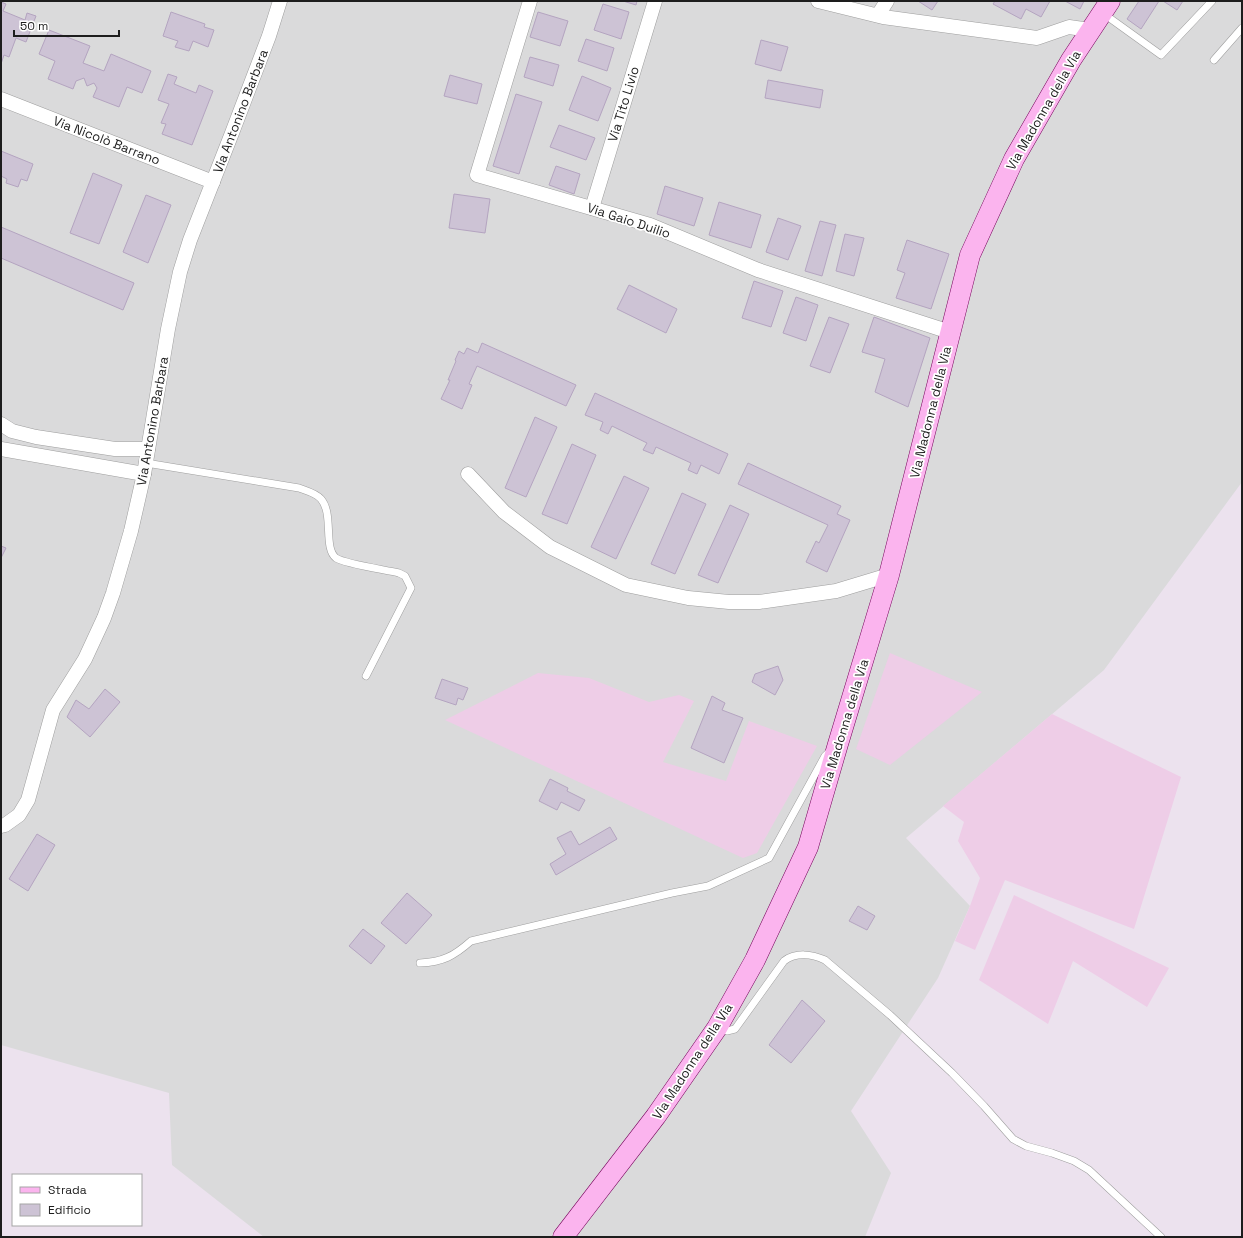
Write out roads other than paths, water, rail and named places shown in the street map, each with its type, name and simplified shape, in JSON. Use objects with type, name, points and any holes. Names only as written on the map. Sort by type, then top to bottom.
[{"type":"street","name":"Via Antonino Barbara","points":[[1,826],[5,826],[19,815],[28,800],[53,710],[85,660],[104,618],[131,531],[145,469],[168,329],[180,272],[190,240],[269,36],[280,1]]},
{"type":"street","name":"Via Gaio Duilio","points":[[530,1],[477,175],[650,226],[758,270],[950,332]]},
{"type":"street","name":"Via Tito Livio","points":[[592,208],[655,1]]},
{"type":"street","points":[[818,1],[878,16],[1036,38],[1069,27],[1090,30]]},
{"type":"street","points":[[878,16],[887,1]]},
{"type":"street","name":"Via Madonna della Via","points":[[563,1237],[656,1116],[717,1028],[755,960],[798,870],[808,847],[889,575],[970,255],[1014,159],[1071,60],[1106,7]]},
{"type":"street","name":"Via Nicolò Barrano","points":[[1,99],[213,182]]},
{"type":"street","points":[[1,424],[12,431],[36,437],[115,449],[148,449]]},
{"type":"street","points":[[1,449],[145,469]]},
{"type":"street","points":[[468,474],[504,512],[550,548],[626,586],[688,598],[728,602],[759,602],[836,591],[889,575]]},
{"type":"lane","points":[[1106,7],[1161,55],[1212,1]]},
{"type":"lane","points":[[1214,60],[1242,28]]},
{"type":"lane","points":[[145,469],[300,488],[313,493],[321,499],[325,506],[328,516],[330,544],[332,553],[336,558],[346,562],[400,573],[405,576],[411,588],[366,676]]},
{"type":"lane","points":[[420,963],[435,963],[459,952],[471,941],[672,893],[708,886],[769,858],[825,756],[838,744]]},
{"type":"lane","points":[[717,1028],[727,1031],[735,1029],[784,961],[790,956],[814,955],[825,960],[890,1015],[952,1073],[1013,1139],[1026,1146],[1074,1161],[1089,1170],[1161,1237]]}]
